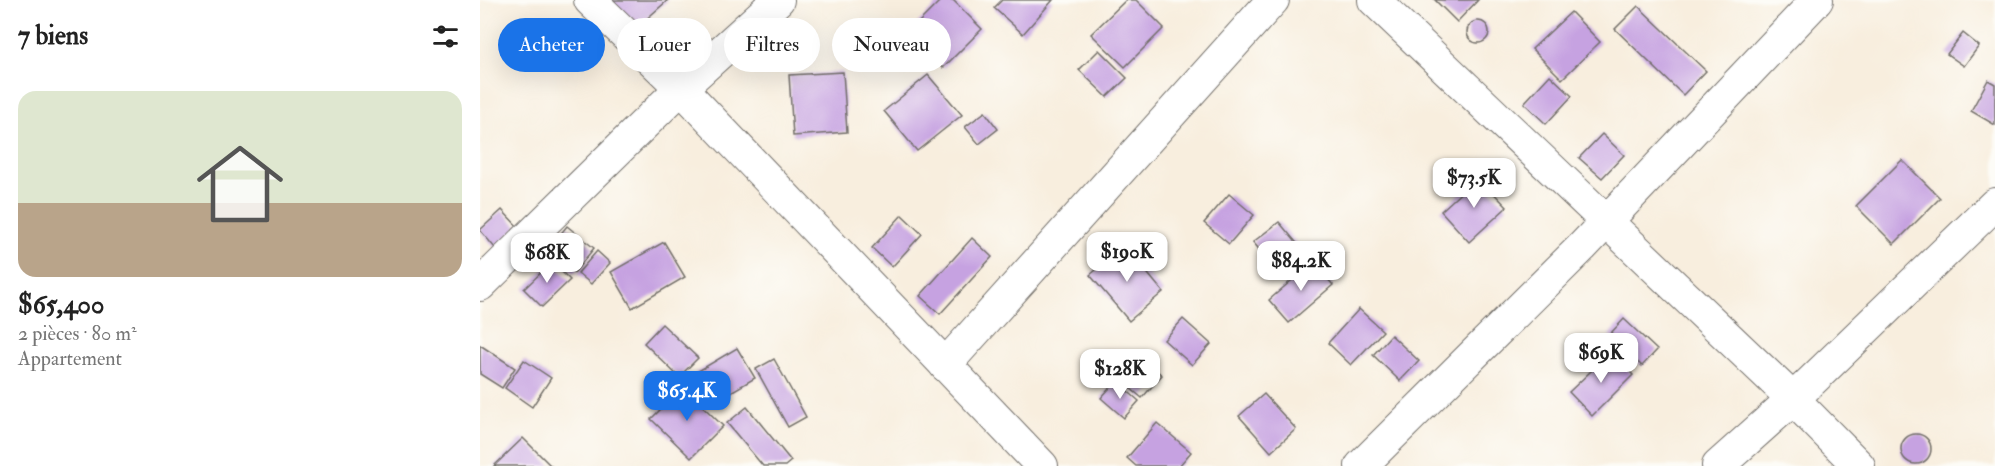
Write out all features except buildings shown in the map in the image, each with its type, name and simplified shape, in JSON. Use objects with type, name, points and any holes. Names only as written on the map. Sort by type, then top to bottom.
[{"type":"street","points":[[590,0],[681,88],[1042,466]]},
{"type":"street","points":[[480,285],[681,88],[777,0]]},
{"type":"street","points":[[945,365],[1273,0]]},
{"type":"street","points":[[1374,0],[1793,399],[1860,466]]},
{"type":"street","points":[[1362,466],[1607,221],[1816,0]]},
{"type":"street","points":[[1719,466],[1793,399],[1995,204]]}]
